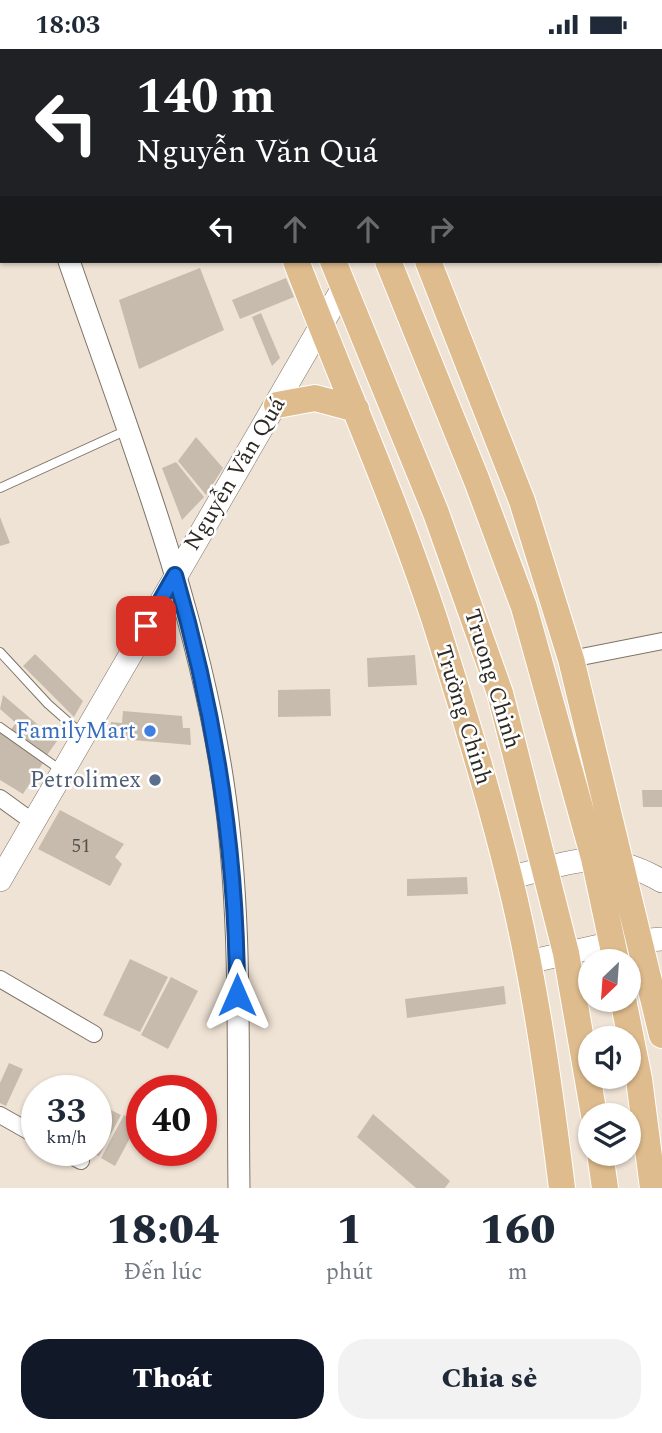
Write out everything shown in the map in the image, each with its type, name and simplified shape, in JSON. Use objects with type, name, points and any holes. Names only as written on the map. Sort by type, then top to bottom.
[{"type":"main road","name":"Trường Chinh","points":[[297,263],[356,409],[434,619],[509,878],[545,1055],[562,1188]]},
{"type":"main road","name":"Truong Chinh","points":[[334,263],[436,513],[500,693],[566,953],[592,1103]]},
{"type":"main road","points":[[389,263],[477,481],[524,607],[540,666],[606,860],[650,939],[662,1035]]},
{"type":"main road","points":[[429,263],[522,501],[571,659],[606,860],[614,949]]},
{"type":"main road","name":"Nguyễn Văn Quá","points":[[0,880],[344,286]]},
{"type":"main road","points":[[277,405],[315,398],[356,409]]},
{"type":"main road","points":[[540,666],[571,659]]},
{"type":"main road","points":[[509,878],[606,860],[662,881]]},
{"type":"main road","points":[[622,949],[650,939]]},
{"type":"main road","points":[[528,963],[566,953],[578,953]]},
{"type":"main road","points":[[626,1012],[639,1079],[653,1188]]},
{"type":"main road","points":[[602,1166],[605,1188]]},
{"type":"street","points":[[70,263],[175,575],[200,660],[223,782],[237,919],[239,1188]]},
{"type":"street","points":[[571,659],[662,641]]},
{"type":"street","points":[[0,798],[33,822]]},
{"type":"street","points":[[0,979],[94,1034]]},
{"type":"street","points":[[0,1115],[21,1127]]},
{"type":"lane","points":[[0,488],[127,430]]},
{"type":"lane","points":[[0,652],[48,704],[83,734]]},
{"type":"lane","points":[[0,727],[62,771]]},
{"type":"building","points":[[200,268],[224,330],[139,369],[119,300]]},
{"type":"building","points":[[286,278],[294,297],[240,319],[232,300]]},
{"type":"building","points":[[261,313],[280,358],[272,366],[252,317]]},
{"type":"building","points":[[196,437],[223,468],[206,495],[178,461]]},
{"type":"building","points":[[176,462],[204,497],[182,520],[162,468]]},
{"type":"building","points":[[0,517],[10,543],[0,546]]},
{"type":"building","points":[[35,654],[83,701],[74,717],[23,666]]},
{"type":"building","points":[[415,655],[417,685],[368,687],[367,658]]},
{"type":"building","points":[[330,689],[331,716],[278,717],[278,690]]},
{"type":"building","points":[[3,695],[57,741],[45,758],[9,732],[16,723],[0,709]]},
{"type":"building","name":"FamilyMart","points":[[123,711],[182,716],[183,728],[190,728],[191,745],[121,739],[110,734],[111,722],[122,723]]},
{"type":"building","points":[[0,731],[43,763],[23,794],[0,780]]},
{"type":"building","points":[[642,790],[662,790],[662,807],[643,807]]},
{"type":"building","points":[[60,810],[124,844],[115,857],[122,864],[110,886],[38,849]]},
{"type":"building","points":[[467,877],[468,894],[407,896],[407,879]]},
{"type":"building","points":[[130,959],[168,977],[140,1032],[103,1015]]},
{"type":"building","points":[[171,977],[198,991],[168,1049],[141,1035]]},
{"type":"building","points":[[504,986],[506,1004],[407,1018],[405,999]]},
{"type":"building","points":[[9,1063],[23,1069],[6,1106],[0,1103],[0,1083]]},
{"type":"building","points":[[112,1110],[121,1115],[112,1132]]},
{"type":"building","points":[[373,1114],[450,1181],[445,1188],[416,1188],[357,1137]]},
{"type":"building","points":[[124,1115],[126,1116],[126,1145],[115,1166],[112,1164],[112,1137]]},
{"type":"place","name":"FamilyMart","points":[[150,731]]},
{"type":"place","name":"Petrolimex","points":[[155,780]]},
{"type":"route","points":[[146,626],[175,575],[200,660],[223,782],[237,919],[237,995]]}]
